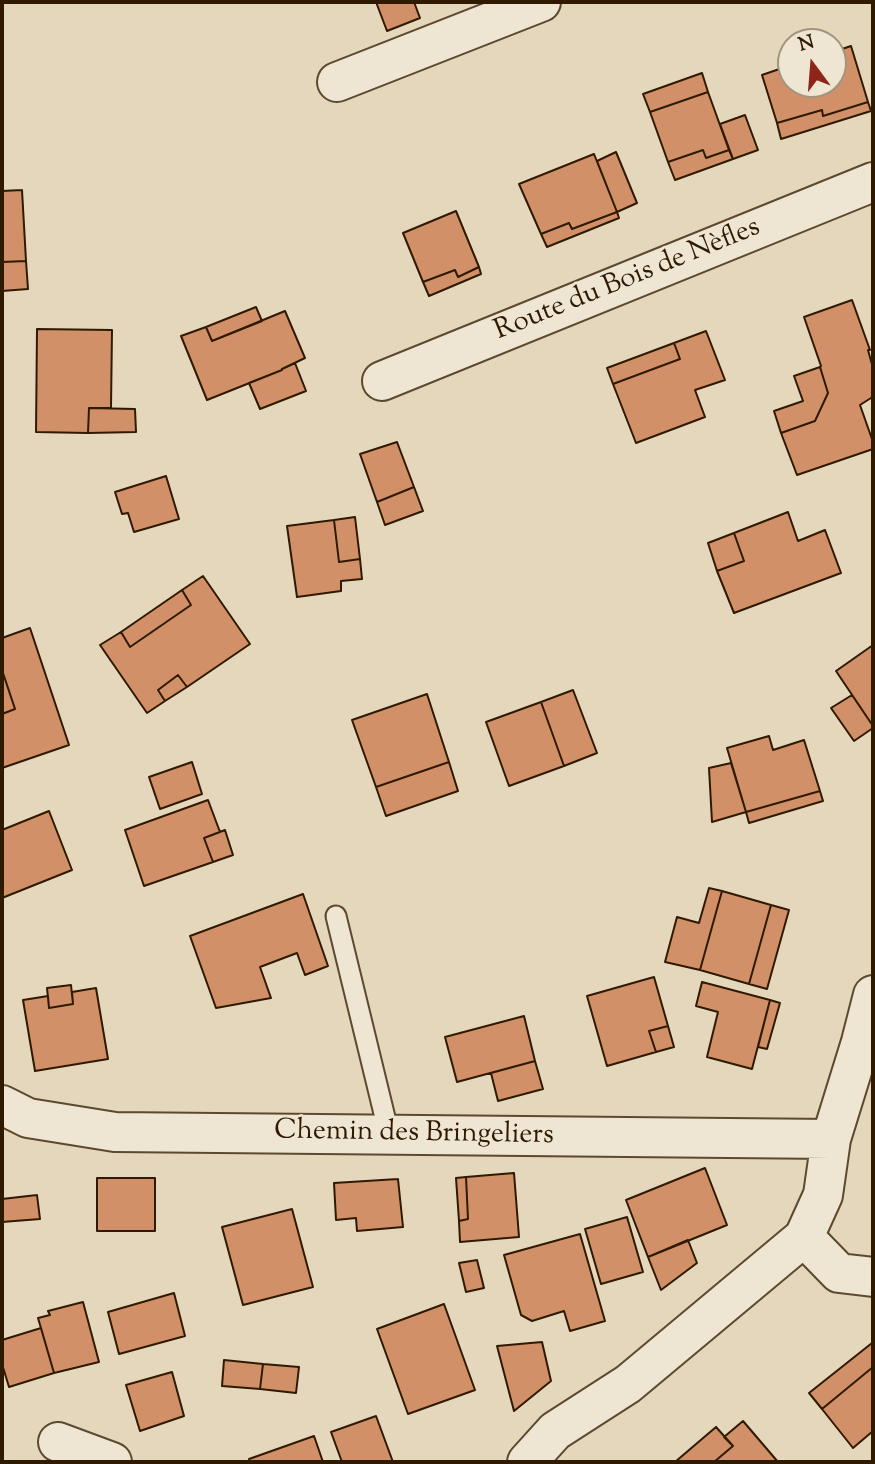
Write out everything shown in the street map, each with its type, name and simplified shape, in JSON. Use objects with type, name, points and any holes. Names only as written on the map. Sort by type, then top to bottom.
[{"type":"street","points":[[337,82],[541,2]]},
{"type":"street","name":"Route du Bois de Nèfles","points":[[382,381],[873,182]]},
{"type":"street","points":[[527,1462],[555,1431],[628,1384],[804,1237],[823,1195],[831,1139],[873,995]]},
{"type":"street","name":"Chemin des Bringeliers","points":[[2,1105],[28,1118],[115,1132],[831,1139]]},
{"type":"street","points":[[804,1237],[839,1273],[873,1277]]},
{"type":"street","points":[[58,1442],[112,1462]]},
{"type":"lane","points":[[336,916],[389,1134]]},
{"type":"building","points":[[376,2],[414,2],[420,18],[387,31]]},
{"type":"building","points":[[851,46],[868,102],[823,116],[822,110],[777,123],[762,75],[777,70],[777,98],[847,98],[847,47]]},
{"type":"building","points":[[702,73],[708,92],[650,112],[643,94]]},
{"type":"building","points":[[708,92],[729,150],[706,158],[703,150],[668,162],[650,112]]},
{"type":"building","points":[[868,102],[871,111],[781,139],[777,123],[822,110],[823,116]]},
{"type":"building","points":[[745,115],[758,150],[733,159],[720,124]]},
{"type":"building","points":[[703,150],[706,158],[729,150],[733,159],[675,180],[668,162]]},
{"type":"building","points":[[616,152],[637,203],[617,212],[597,161]]},
{"type":"building","points":[[594,154],[617,212],[572,229],[569,223],[541,234],[519,184]]},
{"type":"building","points":[[22,190],[26,261],[2,262],[2,191]]},
{"type":"building","points":[[456,211],[479,267],[458,277],[455,270],[423,282],[403,233]]},
{"type":"building","points":[[617,212],[619,218],[547,247],[541,234],[569,223],[572,229]]},
{"type":"building","points":[[26,261],[28,289],[2,291],[2,262]]},
{"type":"building","points":[[479,267],[481,274],[429,296],[423,282],[455,270],[458,277]]},
{"type":"building","points":[[852,300],[870,350],[873,368],[873,395],[860,405],[873,449],[797,475],[781,433],[815,421],[828,393],[804,317]]},
{"type":"building","points":[[256,307],[262,321],[212,341],[206,327]]},
{"type":"building","points":[[285,311],[305,358],[207,400],[181,336],[206,327],[212,341]]},
{"type":"building","points":[[37,329],[112,330],[111,408],[89,408],[88,433],[36,432]]},
{"type":"building","points":[[706,331],[725,380],[695,390],[705,417],[636,443],[613,384],[680,359],[674,343]]},
{"type":"building","points":[[674,343],[680,359],[613,384],[607,368]]},
{"type":"building","points":[[295,363],[306,391],[260,409],[249,383]]},
{"type":"building","points":[[820,367],[828,393],[815,421],[781,433],[774,411],[803,401],[794,376]]},
{"type":"building","points":[[89,408],[135,409],[136,432],[88,433]]},
{"type":"building","points":[[397,442],[414,487],[377,502],[360,454]]},
{"type":"building","points":[[166,476],[179,519],[134,532],[128,513],[122,514],[115,492]]},
{"type":"building","points":[[414,487],[423,511],[385,525],[377,502]]},
{"type":"building","points":[[788,512],[798,541],[825,530],[841,573],[734,613],[717,571],[744,561],[734,533]]},
{"type":"building","points":[[355,517],[360,559],[339,562],[334,520]]},
{"type":"building","points":[[334,520],[339,562],[360,559],[362,579],[341,581],[341,591],[297,597],[287,526]]},
{"type":"building","points":[[734,533],[744,561],[717,571],[708,543]]},
{"type":"building","points":[[203,576],[250,644],[187,687],[178,675],[158,690],[165,701],[147,713],[100,645],[121,632],[130,647],[191,605],[182,590]]},
{"type":"building","points":[[182,590],[191,605],[130,647],[121,632]]},
{"type":"building","points":[[30,628],[69,745],[2,768],[2,714],[15,709],[2,670],[2,638]]},
{"type":"building","points":[[873,645],[873,726],[836,671]]},
{"type":"building","points":[[2,670],[15,709],[2,714]]},
{"type":"building","points":[[178,675],[187,687],[165,701],[158,690]]},
{"type":"building","points":[[573,690],[597,753],[564,766],[541,702]]},
{"type":"building","points":[[427,694],[449,762],[376,787],[352,720]]},
{"type":"building","points":[[852,695],[873,726],[854,741],[831,708]]},
{"type":"building","points":[[541,702],[564,766],[509,786],[486,722]]},
{"type":"building","points":[[769,736],[773,750],[804,740],[820,791],[746,812],[727,748]]},
{"type":"building","points":[[192,762],[202,794],[160,809],[149,777]]},
{"type":"building","points":[[449,762],[458,791],[386,816],[376,787]]},
{"type":"building","points":[[731,763],[746,812],[712,822],[709,768]]},
{"type":"building","points":[[820,791],[823,801],[749,823],[746,812]]},
{"type":"building","points":[[208,800],[220,832],[204,838],[213,862],[144,886],[125,830]]},
{"type":"building","points":[[49,811],[72,870],[2,898],[2,830]]},
{"type":"building","points":[[225,830],[233,855],[213,862],[204,838]]},
{"type":"building","points":[[709,888],[722,891],[700,970],[665,962],[677,917],[699,923]]},
{"type":"building","points":[[722,891],[771,905],[749,984],[700,970]]},
{"type":"building","points":[[303,894],[328,966],[305,975],[297,953],[260,967],[271,998],[216,1008],[190,936]]},
{"type":"building","points":[[771,905],[789,910],[767,989],[749,984]]},
{"type":"building","points":[[654,977],[668,1026],[649,1031],[656,1052],[607,1066],[587,996]]},
{"type":"building","points":[[702,982],[770,1000],[752,1069],[707,1057],[718,1012],[696,1006]]},
{"type":"building","points":[[71,985],[73,1004],[49,1008],[47,988]]},
{"type":"building","points":[[96,988],[108,1059],[35,1071],[23,1000],[48,996],[49,1008],[73,1004],[72,992]]},
{"type":"building","points":[[770,1000],[780,1003],[767,1049],[758,1047]]},
{"type":"building","points":[[524,1016],[535,1061],[457,1082],[445,1037]]},
{"type":"building","points":[[668,1026],[674,1047],[656,1052],[649,1031]]},
{"type":"building","points":[[535,1061],[543,1089],[498,1101],[491,1073]]},
{"type":"building","points":[[705,1168],[727,1225],[648,1257],[626,1200]]},
{"type":"building","points":[[514,1173],[519,1237],[460,1242],[459,1221],[468,1219],[466,1177]]},
{"type":"building","points":[[466,1177],[468,1219],[459,1221],[456,1178]]},
{"type":"building","points":[[97,1178],[155,1178],[155,1231],[97,1231]]},
{"type":"building","points":[[398,1179],[403,1227],[357,1231],[356,1218],[336,1220],[334,1183]]},
{"type":"building","points":[[37,1195],[40,1219],[2,1222],[2,1199]]},
{"type":"building","points":[[292,1209],[313,1287],[243,1305],[222,1227]]},
{"type":"building","points":[[627,1217],[643,1272],[601,1284],[585,1229]]},
{"type":"building","points":[[580,1234],[605,1321],[570,1331],[564,1311],[532,1321],[521,1315],[504,1255]]},
{"type":"building","points":[[688,1240],[697,1263],[661,1290],[648,1257]]},
{"type":"building","points":[[477,1260],[484,1288],[466,1292],[459,1263]]},
{"type":"building","points":[[174,1293],[185,1336],[119,1354],[108,1312]]},
{"type":"building","points":[[83,1302],[99,1362],[54,1373],[38,1318],[50,1315],[48,1311]]},
{"type":"building","points":[[444,1304],[475,1390],[408,1414],[377,1329]]},
{"type":"building","points":[[41,1328],[54,1373],[9,1387],[2,1364],[2,1340]]},
{"type":"building","points":[[542,1342],[551,1381],[514,1411],[497,1346]]},
{"type":"building","points":[[872,1343],[873,1367],[822,1409],[809,1393]]},
{"type":"building","points":[[224,1360],[263,1364],[260,1389],[222,1386]]},
{"type":"building","points":[[263,1364],[299,1367],[296,1393],[260,1389]]},
{"type":"building","points":[[873,1367],[873,1431],[853,1448],[822,1409]]},
{"type":"building","points":[[172,1372],[184,1416],[140,1431],[126,1385]]},
{"type":"building","points":[[376,1416],[393,1462],[342,1462],[331,1432]]},
{"type":"building","points":[[743,1421],[778,1462],[714,1462],[733,1446],[724,1437]]},
{"type":"building","points":[[716,1427],[733,1446],[714,1462],[675,1462]]},
{"type":"building","points":[[314,1436],[323,1462],[250,1462],[249,1459]]}]
